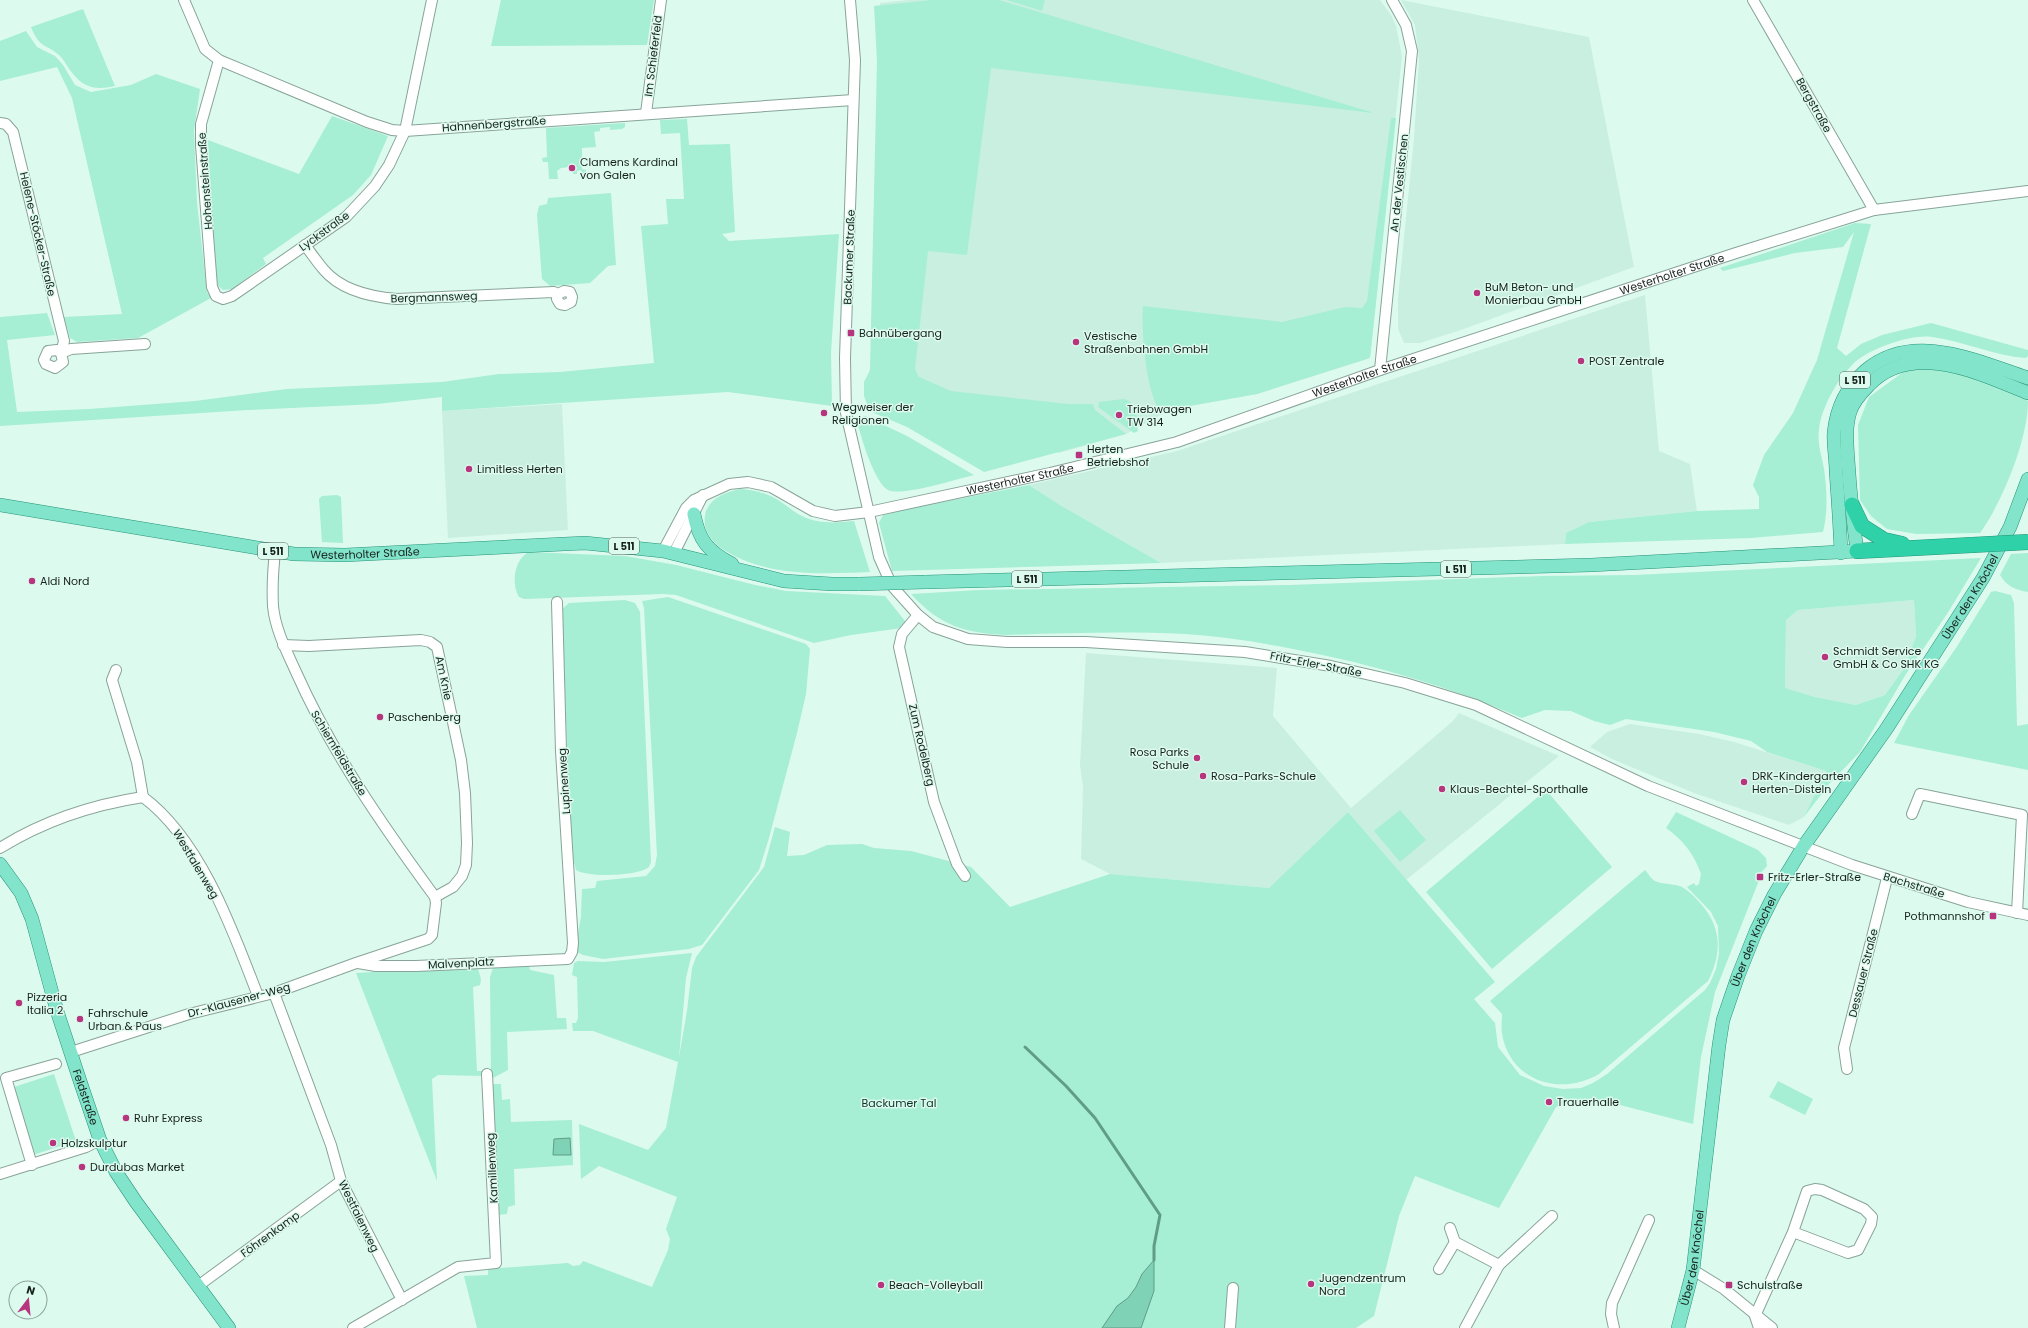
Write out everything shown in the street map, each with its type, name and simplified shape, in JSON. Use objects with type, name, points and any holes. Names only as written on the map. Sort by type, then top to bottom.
[{"type":"highway","name":"L 511","points":[[1852,505],[1862,526],[1873,534],[1896,544],[1927,548]]},
{"type":"highway","name":"L 511","points":[[1857,551],[2028,542]]},
{"type":"main road","name":"L 511","points":[[1842,552],[1834,433],[1838,409],[1845,394],[1855,380],[1884,358],[1901,352],[1927,350],[1962,356],[2026,376]]},
{"type":"main road","name":"L 511","points":[[668,552],[784,581],[860,584],[1591,565],[1857,551],[1847,434],[1850,412],[1860,394],[1873,381],[1891,369],[1926,363],[1945,364],[1963,369],[2028,393]]},
{"type":"main road","name":"Über den Knöchel","points":[[1678,1328],[1693,1270],[1719,1045],[1724,1020],[1738,976],[1756,931],[1774,895],[1803,847],[1887,728],[1983,578],[2010,527],[2028,479]]},
{"type":"main road","name":"Westerholter Straße","points":[[0,505],[294,554],[345,555],[585,543],[668,552]]},
{"type":"main road","points":[[694,514],[696,529],[705,544],[721,558],[748,573]]},
{"type":"main road","name":"Feldstraße","points":[[0,864],[21,893],[32,919],[71,1052],[100,1140],[116,1172],[136,1202],[229,1328]]},
{"type":"street","name":"Hahnenbergstraße","points":[[184,0],[205,49],[219,60],[367,122],[392,130],[405,131],[646,113],[853,100]]},
{"type":"street","name":"Lyckstraße","points":[[223,299],[232,296],[346,217],[371,191],[389,165],[405,131],[432,0]]},
{"type":"street","name":"Im Schieferfeld","points":[[646,113],[660,0]]},
{"type":"street","name":"Backumer Straße","points":[[850,0],[855,60],[845,388],[846,413],[869,512]]},
{"type":"street","name":"An der Vestischen","points":[[1380,370],[1412,51],[1406,25],[1392,0]]},
{"type":"street","name":"Bergstraße","points":[[1754,0],[1874,210]]},
{"type":"street","name":"Hohensteinstraße","points":[[219,60],[206,99],[201,124],[201,145],[212,287],[216,296],[223,299]]},
{"type":"street","name":"Helene-Stöcker-Straße","points":[[0,124],[6,124],[13,132],[21,162],[64,341],[61,353],[71,349],[145,344]]},
{"type":"street","name":"Westerholter Straße","points":[[668,552],[686,508],[694,500],[729,484],[748,482],[771,487],[813,511],[834,516],[869,512],[1050,473],[1160,447],[1380,370],[1702,264],[1874,210],[2028,191]]},
{"type":"street","name":"Bergmannsweg","points":[[305,245],[325,271],[344,285],[374,297],[397,299],[554,292],[558,294]]},
{"type":"street","points":[[668,552],[694,514],[703,495]]},
{"type":"street","name":"Fritz-Erler-Straße","points":[[869,512],[880,558],[892,586],[918,615],[933,627],[968,639],[1007,642],[1086,642],[1245,652],[1331,666],[1405,683],[1476,705],[1648,786],[1803,847]]},
{"type":"street","name":"Schiernfeldstraße","points":[[275,552],[273,607],[283,645],[308,700],[341,759],[381,822],[435,897]]},
{"type":"street","name":"Lupinenweg","points":[[557,602],[562,751],[573,943],[572,952],[568,958]]},
{"type":"street","name":"Zum Rodelberg","points":[[918,615],[902,634],[899,647],[934,802],[957,864],[965,876]]},
{"type":"street","name":"Am Knie","points":[[283,645],[309,646],[421,640],[430,642],[437,647],[461,760],[465,793],[467,843],[466,865],[462,876],[453,887],[435,897]]},
{"type":"street","points":[[0,848],[35,828],[72,813],[106,804],[143,797],[137,762],[112,680],[116,670]]},
{"type":"street","points":[[1912,814],[1920,794],[2022,815],[2017,914]]},
{"type":"street","name":"Westfalenweg","points":[[143,797],[164,815],[190,851],[231,926],[258,996]]},
{"type":"street","name":"Bachstraße","points":[[1803,847],[1887,878],[1968,902],[2017,914],[2028,915]]},
{"type":"street","name":"Dessauer Straße","points":[[1847,1069],[1844,1048],[1887,878]]},
{"type":"street","name":"Dr.-Klausener-Weg","points":[[71,1052],[189,1014],[274,993],[428,939],[433,929],[435,897]]},
{"type":"street","name":"Malvenplatz","points":[[356,963],[376,966],[416,966],[568,958]]},
{"type":"street","name":"Westfalenweg","points":[[274,993],[331,1145],[341,1181],[402,1300]]},
{"type":"street","name":"Feldstraße","points":[[32,1164],[6,1078],[56,1064]]},
{"type":"street","name":"Kamillenweg","points":[[402,1300],[458,1267],[496,1263],[488,1074]]},
{"type":"street","points":[[0,1174],[86,1147],[100,1140]]},
{"type":"street","name":"Föhrenkamp","points":[[198,1286],[341,1181]]},
{"type":"street","points":[[1759,1328],[1755,1316],[1793,1232],[1807,1191],[1815,1189],[1822,1190],[1864,1209],[1872,1217],[1871,1224],[1858,1250],[1848,1253],[1793,1232]]},
{"type":"street","points":[[1465,1328],[1499,1265],[1552,1216]]},
{"type":"street","points":[[1614,1328],[1611,1314],[1612,1303],[1649,1220]]},
{"type":"street","points":[[1450,1228],[1455,1242],[1499,1265]]},
{"type":"street","points":[[1439,1270],[1455,1242]]},
{"type":"street","points":[[1693,1270],[1724,1289],[1755,1316],[1772,1328]]},
{"type":"street","points":[[1230,1328],[1232,1288]]},
{"type":"street","points":[[352,1328],[402,1300]]},
{"type":"shaded area","name":"Vestische Straßenbahnen GmbH","points":[[909,0],[1006,0],[1042,11],[1045,0],[1380,0],[1391,15],[1396,26],[1402,56],[1370,358],[1257,394],[1172,409],[1126,434],[1059,453],[875,383],[885,45],[880,3]]},
{"type":"shaded area","points":[[1401,0],[1589,37],[1634,267],[1461,330],[1420,343],[1404,343],[1398,329],[1398,298],[1414,138],[1419,59],[1415,25]]},
{"type":"shaded area","points":[[1645,295],[1659,451],[1690,464],[1697,511],[1589,522],[1566,533],[1565,544],[1161,563],[1060,505],[1029,485],[1177,451]]},
{"type":"shaded area","points":[[562,404],[568,530],[448,538],[442,411]]},
{"type":"shaded area","points":[[1914,600],[1916,636],[1905,667],[1885,695],[1856,705],[1815,697],[1785,688],[1786,620],[1798,610]]},
{"type":"shaded area","name":"Rosa-Parks-Schule","points":[[1086,653],[1277,668],[1273,716],[1351,808],[1453,721],[1459,713],[1559,756],[1406,880],[1348,812],[1269,888],[1110,874],[1081,859],[1083,787],[1080,765]]},
{"type":"shaded area","name":"DRK-Kindergarten Herten-Disteln","points":[[1630,724],[1699,734],[1734,742],[1826,771],[1804,817],[1789,825],[1694,793],[1612,759],[1590,747],[1607,732]]},
{"type":"shaded area","points":[[570,1138],[571,1155],[553,1155],[554,1139]]},
{"type":"shaded area","points":[[1154,1260],[1154,1291],[1141,1328],[1102,1328],[1117,1306],[1128,1298],[1136,1287],[1142,1274]]},
{"type":"green space","points":[[501,0],[654,0],[647,45],[491,46]]},
{"type":"green space","points":[[932,0],[999,0],[1374,113],[991,68],[967,255],[928,251],[915,369],[919,377],[951,391],[1068,404],[1093,404],[1095,410],[1126,434],[984,472],[907,427],[874,413],[867,404],[864,396],[864,382],[870,370],[877,61],[874,6]]},
{"type":"green space","points":[[1006,0],[1045,0],[1042,11]]},
{"type":"green space","points":[[83,9],[115,86],[95,88],[84,84],[75,76],[61,57],[41,43],[31,27]]},
{"type":"green space","points":[[26,31],[37,47],[55,56],[63,65],[75,85],[91,92],[131,85],[156,74],[200,89],[194,131],[197,203],[207,292],[211,298],[138,338],[77,342],[70,338],[64,317],[122,314],[72,98],[57,67],[0,81],[0,41]]},
{"type":"green space","points":[[332,116],[388,136],[371,175],[353,195],[263,258],[266,264],[232,289],[223,290],[215,283],[208,140],[299,174]]},
{"type":"green space","points":[[1391,118],[1396,118],[1370,358],[1257,394],[1173,409],[1169,412],[1158,408],[1150,387],[1147,373],[1143,330],[1143,306],[1282,322],[1345,307],[1362,308],[1367,301]]},
{"type":"green space","points":[[687,119],[689,145],[730,144],[735,232],[722,234],[729,241],[839,234],[831,352],[832,406],[728,392],[442,411],[442,397],[377,404],[248,410],[0,426],[0,317],[47,313],[55,335],[7,340],[17,412],[89,409],[195,401],[287,389],[442,382],[499,374],[560,372],[654,363],[641,226],[668,224],[666,199],[684,199],[680,133],[661,134],[660,120]]},
{"type":"green space","points":[[625,123],[625,127],[622,129],[610,130],[610,127],[600,128],[600,131],[594,132],[596,147],[582,148],[582,169],[586,170],[586,174],[582,174],[581,170],[577,171],[577,174],[573,174],[573,170],[570,167],[561,168],[557,171],[558,179],[549,179],[548,162],[543,162],[542,158],[547,157],[546,128]]},
{"type":"green space","points":[[611,193],[616,265],[608,266],[590,283],[550,286],[542,279],[537,215],[539,206],[547,204],[548,198]]},
{"type":"green space","points":[[1855,223],[1871,224],[1837,348],[1846,356],[1861,344],[1882,335],[1931,323],[2028,350],[2028,356],[2026,358],[2014,357],[1944,339],[1923,337],[1902,340],[1879,348],[1860,358],[1853,364],[1836,386],[1826,404],[1820,422],[1819,440],[1826,493],[1826,517],[1823,532],[1751,538],[1565,544],[1566,533],[1589,522],[1697,511],[1759,509],[1759,497],[1753,485],[1764,455],[1793,413],[1817,360],[1854,232],[1843,247],[1795,253],[1723,271],[1720,268]]},
{"type":"green space","points":[[1940,367],[2009,389],[2028,401],[2024,433],[2013,469],[1989,520],[1980,533],[1916,534],[1887,529],[1871,516],[1860,500],[1858,425],[1869,397],[1906,370]]},
{"type":"green space","points":[[1123,399],[1132,403],[1136,411],[1138,431],[1134,433],[1098,407],[1099,402]]},
{"type":"green space","points":[[865,416],[907,436],[974,475],[905,491],[895,492],[888,490],[873,469],[857,421]]},
{"type":"green space","points":[[1029,485],[1060,505],[1161,563],[892,571],[879,523],[883,515]]},
{"type":"green space","points":[[740,489],[752,490],[768,495],[799,515],[808,519],[821,522],[854,521],[870,572],[795,572],[758,565],[741,559],[724,550],[708,534],[705,523],[706,511],[712,502],[720,496]]},
{"type":"green space","points":[[337,495],[341,497],[343,543],[322,542],[319,499],[322,496]]},
{"type":"green space","points":[[529,552],[625,556],[676,565],[755,585],[786,591],[885,596],[905,621],[905,625],[902,628],[851,635],[814,643],[676,595],[663,594],[524,599],[519,597],[517,592],[515,585],[515,572],[520,560]]},
{"type":"green space","points":[[2028,553],[2028,592],[2012,587],[2002,579],[2000,575],[2011,554]]},
{"type":"green space","points":[[1981,558],[1947,614],[1906,674],[1860,752],[1829,784],[1804,817],[1826,771],[1767,752],[1751,741],[1714,732],[1626,719],[1610,725],[1594,721],[1571,711],[1545,710],[1522,718],[1494,706],[1438,686],[1381,669],[1280,646],[1239,640],[1198,635],[1163,633],[1006,635],[966,630],[943,621],[932,614],[911,594],[979,590],[1289,585],[1542,576],[1635,575]],"holes":[[[1914,600],[1916,636],[1905,667],[1885,695],[1856,705],[1815,697],[1785,688],[1786,620],[1798,610]]]},
{"type":"green space","points":[[1995,591],[2011,595],[2014,603],[2017,726],[2028,724],[2028,770],[1894,743],[1909,715],[1956,648],[1991,592]]},
{"type":"green space","points":[[668,597],[806,644],[810,649],[806,694],[797,733],[759,870],[702,945],[689,949],[603,959],[583,955],[577,952],[577,939],[581,917],[582,889],[595,888],[597,881],[646,876],[655,866],[657,855],[644,608],[642,601]]},
{"type":"green space","points":[[625,600],[635,603],[640,612],[651,862],[649,867],[643,870],[624,874],[601,875],[582,873],[576,870],[572,854],[561,610],[569,603]]},
{"type":"green space","points":[[1546,790],[1612,867],[1492,969],[1426,892]]},
{"type":"green space","points":[[1400,810],[1426,840],[1400,862],[1374,831]]},
{"type":"green space","name":"Backumer Tal","points":[[1348,812],[1495,982],[1474,999],[1495,1023],[1498,1047],[1520,1075],[1544,1086],[1563,1089],[1581,1088],[1593,1083],[1607,1074],[1705,990],[1716,969],[1719,953],[1718,926],[1711,912],[1687,887],[1694,883],[1696,886],[1699,884],[1701,874],[1695,860],[1687,848],[1678,837],[1666,828],[1676,812],[1758,850],[1766,858],[1767,866],[1758,876],[1760,878],[1715,992],[1701,1057],[1693,1124],[1601,1100],[1577,1100],[1556,1107],[1499,1208],[1415,1176],[1399,1216],[1374,1316],[1356,1328],[477,1328],[464,1276],[488,1275],[488,1269],[568,1263],[573,1266],[580,1265],[583,1261],[652,1287],[668,1250],[670,1239],[666,1229],[677,1197],[599,1166],[581,1179],[579,1124],[648,1150],[666,1128],[678,1062],[593,1031],[573,1031],[572,1023],[576,1023],[578,1018],[577,977],[572,975],[574,963],[578,961],[604,962],[692,953],[686,978],[679,1057],[687,1011],[692,968],[696,957],[764,867],[775,827],[790,832],[787,856],[804,855],[827,845],[862,844],[874,848],[911,851],[971,867],[1010,907],[1110,874],[1269,888]]},
{"type":"green space","points":[[1645,870],[1655,881],[1679,886],[1685,889],[1697,899],[1708,913],[1713,922],[1718,941],[1716,961],[1708,981],[1599,1074],[1584,1081],[1568,1084],[1553,1084],[1538,1080],[1525,1073],[1515,1063],[1507,1049],[1502,1033],[1502,1014],[1490,1001]]},
{"type":"green space","points":[[529,964],[530,970],[554,975],[557,1018],[566,1018],[567,1029],[507,1032],[508,1070],[491,1079],[490,977],[493,968],[499,965]]},
{"type":"green space","points":[[469,966],[478,969],[481,979],[480,985],[473,987],[477,1071],[484,1071],[485,1076],[438,1075],[432,1079],[437,1181],[356,973]]},
{"type":"green space","points":[[54,1074],[76,1141],[33,1155],[11,1088]]},
{"type":"green space","points":[[1778,1081],[1813,1099],[1805,1115],[1769,1097]]},
{"type":"green space","points":[[492,1084],[501,1084],[502,1100],[510,1099],[511,1122],[572,1120],[573,1165],[514,1169],[515,1205],[508,1207],[507,1214],[498,1215]]},
{"type":"waterway","points":[[1025,1047],[1066,1086],[1095,1118],[1160,1215],[1154,1246],[1154,1260]]},
{"type":"place","name":"Clamens Kardinal von Galen","points":[[572,168]]},
{"type":"place","name":"BuM Beton- und Monierbau GmbH","points":[[1477,293]]},
{"type":"place","name":"Bahnübergang","points":[[851,333]]},
{"type":"place","name":"Vestische Straßenbahnen GmbH","points":[[1076,342]]},
{"type":"place","name":"POST Zentrale","points":[[1581,361]]},
{"type":"place","name":"Wegweiser der Religionen","points":[[824,413]]},
{"type":"place","name":"Triebwagen TW 314","points":[[1119,415]]},
{"type":"place","name":"Herten Betriebshof","points":[[1079,455]]},
{"type":"place","name":"Limitless Herten","points":[[469,469]]},
{"type":"place","name":"Aldi Nord","points":[[32,581]]},
{"type":"place","name":"Schmidt Service GmbH & Co SHK KG","points":[[1825,657]]},
{"type":"place","name":"Paschenberg","points":[[380,717]]},
{"type":"place","name":"Rosa Parks Schule","points":[[1197,758]]},
{"type":"place","name":"Rosa-Parks-Schule","points":[[1203,776]]},
{"type":"place","name":"DRK-Kindergarten Herten-Disteln","points":[[1744,782]]},
{"type":"place","name":"Klaus-Bechtel-Sporthalle","points":[[1442,789]]},
{"type":"place","name":"Fritz-Erler-Straße","points":[[1760,877]]},
{"type":"place","name":"Pothmannshof","points":[[1993,916]]},
{"type":"place","name":"Pizzeria Italia 2","points":[[19,1003]]},
{"type":"place","name":"Fahrschule Urban & Paus","points":[[80,1019]]},
{"type":"place","name":"Trauerhalle","points":[[1549,1102]]},
{"type":"place","name":"Ruhr Express","points":[[126,1118]]},
{"type":"place","name":"Holzskulptur","points":[[53,1143]]},
{"type":"place","name":"Durdubas Market","points":[[82,1167]]},
{"type":"place","name":"Jugendzentrum Nord","points":[[1311,1284]]},
{"type":"place","name":"Beach-Volleyball","points":[[881,1285]]},
{"type":"place","name":"Schulstraße","points":[[1729,1285]]}]
